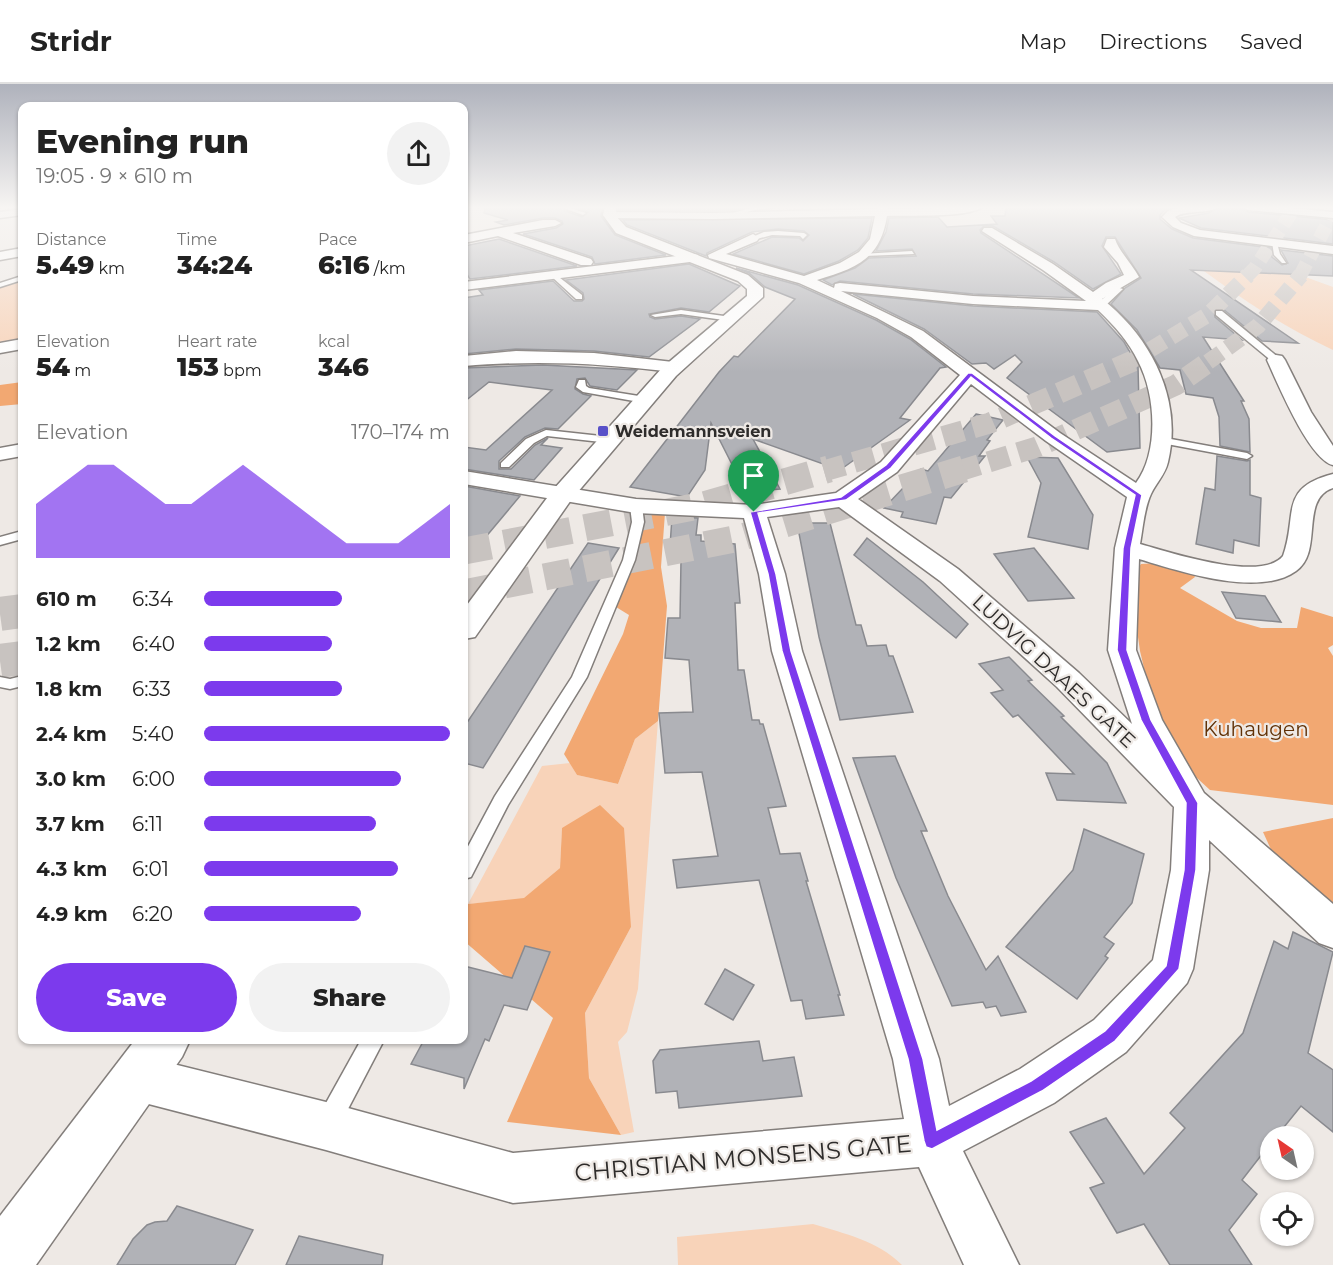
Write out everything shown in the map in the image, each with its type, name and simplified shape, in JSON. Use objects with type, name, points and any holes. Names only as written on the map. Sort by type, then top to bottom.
[{"type":"main road","points":[[468,616],[562,495],[673,368],[755,297],[755,288],[743,278],[703,262]]},
{"type":"main road","points":[[0,1265],[151,1059]]},
{"type":"street","points":[[468,286],[659,262]]},
{"type":"street","points":[[740,262],[804,280],[882,315],[917,334],[1053,437],[1139,495]]},
{"type":"street","points":[[804,280],[850,262]]},
{"type":"street","points":[[1044,262],[1097,302],[1129,332],[1147,360],[1160,396],[1161,440],[1156,468],[1139,495],[1127,548],[1122,650],[1146,720],[1192,803]]},
{"type":"street","points":[[826,289],[851,288],[973,300],[1097,302],[1111,286],[1132,278],[1125,262]]},
{"type":"street","points":[[0,348],[18,345]]},
{"type":"street","points":[[468,361],[500,357],[587,357],[673,368]]},
{"type":"street","points":[[1276,360],[1306,420],[1322,447],[1333,459]]},
{"type":"street","points":[[468,479],[636,506],[754,512],[843,499],[889,467],[970,374]]},
{"type":"street","points":[[0,454],[18,451]]},
{"type":"street","points":[[1127,548],[1221,572],[1254,574],[1274,572],[1289,565],[1296,551],[1306,500],[1316,487],[1333,481]]},
{"type":"street","name":"LUDVIG DAAES GATE","points":[[843,499],[949,575],[1068,680],[1192,803],[1308,905],[1333,930]]},
{"type":"street","points":[[754,512],[772,574],[787,651],[916,1059],[932,1141],[992,1265]]},
{"type":"street","name":"CHRISTIAN MONSENS GATE","points":[[151,1059],[326,1126],[513,1178],[932,1141],[1037,1086],[1110,1036],[1172,969],[1190,870],[1192,803]]},
{"type":"lane","points":[[553,275],[579,297]]},
{"type":"lane","points":[[0,285],[18,279]]},
{"type":"lane","points":[[1097,302],[1106,303],[1110,296],[1119,290]]},
{"type":"lane","points":[[687,310],[733,318]]},
{"type":"lane","points":[[655,315],[681,312],[733,318]]},
{"type":"lane","points":[[1219,313],[1276,360]]},
{"type":"lane","points":[[582,382],[581,387],[586,390],[645,400]]},
{"type":"lane","points":[[505,465],[530,441],[546,433],[609,440]]},
{"type":"lane","points":[[1161,440],[1247,456]]},
{"type":"lane","points":[[468,863],[501,801],[579,677],[629,560],[638,522],[636,506]]},
{"type":"lane","points":[[0,541],[18,536]]},
{"type":"lane","points":[[0,682],[10,684],[18,682]]},
{"type":"lane","points":[[326,1126],[371,1044]]},
{"type":"shaded area","points":[[1192,262],[1254,262],[1275,266],[1333,287],[1333,350],[1290,328]]},
{"type":"shaded area","points":[[18,283],[18,339],[0,342],[0,287]]},
{"type":"shaded area","points":[[658,721],[638,989],[627,1032],[618,1042],[634,1132],[621,1135],[589,1078],[585,1013],[631,927],[562,828],[560,868],[524,899],[468,904],[542,766],[570,763],[577,775],[618,784],[635,739]]},
{"type":"shaded area","points":[[813,1224],[849,1235],[882,1249],[902,1265],[678,1265],[677,1237]]},
{"type":"green space","points":[[18,383],[18,404],[0,406],[0,385]]},
{"type":"green space","points":[[649,511],[665,513],[661,567],[667,606],[658,721],[635,739],[618,784],[577,775],[564,754],[623,634],[629,615],[616,607],[631,570],[641,514]]},
{"type":"green space","name":"Kuhaugen","points":[[1160,563],[1192,571],[1195,577],[1180,588],[1237,621],[1261,628],[1297,628],[1301,607],[1333,617],[1333,645],[1328,648],[1333,656],[1333,805],[1210,790],[1185,767],[1152,702],[1140,651],[1135,616],[1135,573],[1141,564]]},
{"type":"green space","points":[[600,805],[624,828],[631,927],[585,1013],[589,1078],[621,1135],[507,1122],[553,1018],[468,944],[468,904],[524,898],[560,868],[562,828]]},
{"type":"green space","points":[[1333,818],[1333,907],[1274,856],[1263,832]]},
{"type":"building","points":[[468,262],[566,262],[577,266],[470,279]]},
{"type":"building","points":[[762,262],[836,262],[804,274]]},
{"type":"building","points":[[863,262],[1025,262],[1079,298],[973,294],[840,281],[832,285],[823,280],[855,268]]},
{"type":"building","points":[[1054,262],[1113,262],[1121,274],[1093,289]]},
{"type":"building","points":[[1131,262],[1278,262],[1282,265],[1288,262],[1333,262],[1333,276],[1191,270],[1298,343],[1262,341],[1223,309],[1214,309],[1215,317],[1242,340],[1203,337],[1244,401],[1241,401],[1249,419],[1250,452],[1220,446],[1219,417],[1213,398],[1186,394],[1180,370],[1160,368],[1137,330],[1111,304],[1125,288],[1141,278]]},
{"type":"building","points":[[689,264],[740,286],[709,312],[681,308],[649,314],[655,319],[681,316],[700,319],[649,357],[594,351],[516,349],[468,354],[468,297],[483,295],[479,290],[553,281],[574,301],[582,301],[583,293],[566,280]]},
{"type":"building","points":[[736,268],[798,285],[876,320],[910,339],[946,367],[940,368],[900,418],[910,420],[840,470],[753,439],[780,489],[746,492],[711,423],[705,470],[687,497],[630,487],[719,372],[734,356],[738,357],[795,299],[765,287],[749,273]]},
{"type":"building","points":[[853,294],[973,306],[1097,312],[1124,342],[1138,366],[1140,448],[1107,452],[1007,378],[1022,362],[1015,355],[994,369],[986,363],[972,364],[924,329]]},
{"type":"building","points":[[543,365],[637,370],[617,390],[590,386],[585,378],[577,379],[575,389],[591,396],[558,429],[545,428],[525,437],[499,461],[499,469],[511,469],[535,445],[548,438],[541,445],[562,448],[534,480],[468,470],[468,448],[486,450],[552,390],[489,382],[468,399],[468,368]]},
{"type":"building","points":[[976,414],[1003,420],[987,440],[990,441],[979,456],[985,456],[951,498],[944,497],[936,524],[901,517],[903,512],[884,508],[921,469],[928,471]]},
{"type":"building","points":[[1217,456],[1250,460],[1250,495],[1261,498],[1259,546],[1234,540],[1233,553],[1196,544],[1205,488],[1215,490]]},
{"type":"building","points":[[1027,457],[1058,458],[1093,515],[1088,549],[1028,537],[1041,483]]},
{"type":"building","points":[[468,487],[520,496],[468,558]]},
{"type":"building","points":[[672,517],[698,518],[696,535],[701,535],[701,541],[735,544],[740,603],[735,603],[738,670],[744,670],[752,720],[759,720],[760,724],[763,724],[786,806],[768,808],[780,854],[800,853],[844,1015],[806,1019],[802,1000],[791,1001],[759,880],[677,888],[673,860],[718,856],[702,772],[665,773],[659,713],[693,712],[689,660],[665,658],[668,618],[680,618],[681,561],[669,561]]},
{"type":"building","points":[[797,523],[830,523],[856,625],[861,625],[867,646],[886,645],[889,656],[893,656],[913,712],[840,720],[819,637]]},
{"type":"building","points":[[867,538],[923,582],[968,624],[956,638],[854,555]]},
{"type":"building","points":[[588,543],[619,548],[483,768],[468,764],[468,721]]},
{"type":"building","points":[[1034,548],[1074,598],[1028,601],[994,554]]},
{"type":"building","points":[[1222,592],[1265,596],[1281,622],[1236,618]]},
{"type":"building","points":[[1009,657],[1032,680],[1028,681],[1064,716],[1061,717],[1107,763],[1126,803],[1057,800],[1046,773],[1074,774],[1018,715],[1013,717],[991,693],[1003,690],[979,664]]},
{"type":"building","points":[[895,756],[927,831],[921,831],[948,896],[986,970],[998,956],[1026,1012],[1001,1016],[996,1006],[986,1008],[983,1002],[952,1006],[896,878],[853,758]]},
{"type":"building","points":[[1084,829],[1144,854],[1132,903],[1104,937],[1114,944],[1105,956],[1108,958],[1077,999],[1006,947],[1073,870]]},
{"type":"building","points":[[1293,932],[1333,952],[1308,1053],[1333,1070],[1333,1132],[1301,1106],[1285,1126],[1260,1126],[1260,1157],[1242,1180],[1257,1194],[1229,1230],[1252,1265],[1170,1265],[1144,1224],[1117,1233],[1090,1188],[1104,1183],[1070,1132],[1106,1118],[1144,1174],[1185,1128],[1170,1113],[1243,1033],[1274,941],[1288,949]]},
{"type":"building","points":[[525,946],[550,952],[527,1010],[504,1005],[489,1041],[485,1039],[464,1089],[464,1078],[411,1064],[422,1044],[468,1044],[468,967],[512,978]]},
{"type":"building","points":[[725,969],[754,985],[733,1020],[705,1004]]},
{"type":"building","points":[[759,1041],[763,1061],[794,1057],[802,1096],[679,1108],[677,1091],[656,1093],[653,1061],[660,1050]]},
{"type":"building","points":[[177,1206],[253,1230],[235,1265],[117,1265],[133,1239],[147,1225],[167,1221]]},
{"type":"building","points":[[299,1236],[383,1255],[382,1265],[286,1265]]},
{"type":"tunnel","points":[[1130,362],[1209,314],[1259,262]]},
{"type":"tunnel","points":[[1300,276],[1307,262]]},
{"type":"tunnel","points":[[1208,362],[1258,326],[1301,275]]},
{"type":"tunnel","points":[[824,471],[990,423],[1133,361]]},
{"type":"tunnel","points":[[959,471],[1037,447],[1176,385],[1210,361]]},
{"type":"tunnel","points":[[468,550],[704,505],[829,469]]},
{"type":"tunnel","points":[[468,592],[739,538],[964,469]]},
{"type":"tunnel","points":[[0,614],[18,612]]},
{"type":"tunnel","points":[[0,661],[18,659]]},
{"type":"place","name":"Weidemannsveien","points":[[603,431]]},
{"type":"route","points":[[970,374],[1053,437],[1139,495],[1127,548],[1122,650],[1146,720],[1192,803],[1190,870],[1172,969],[1110,1036],[1037,1086],[932,1141],[916,1059],[787,651],[772,574],[754,512],[843,499],[889,467],[909,447],[970,374]]}]
